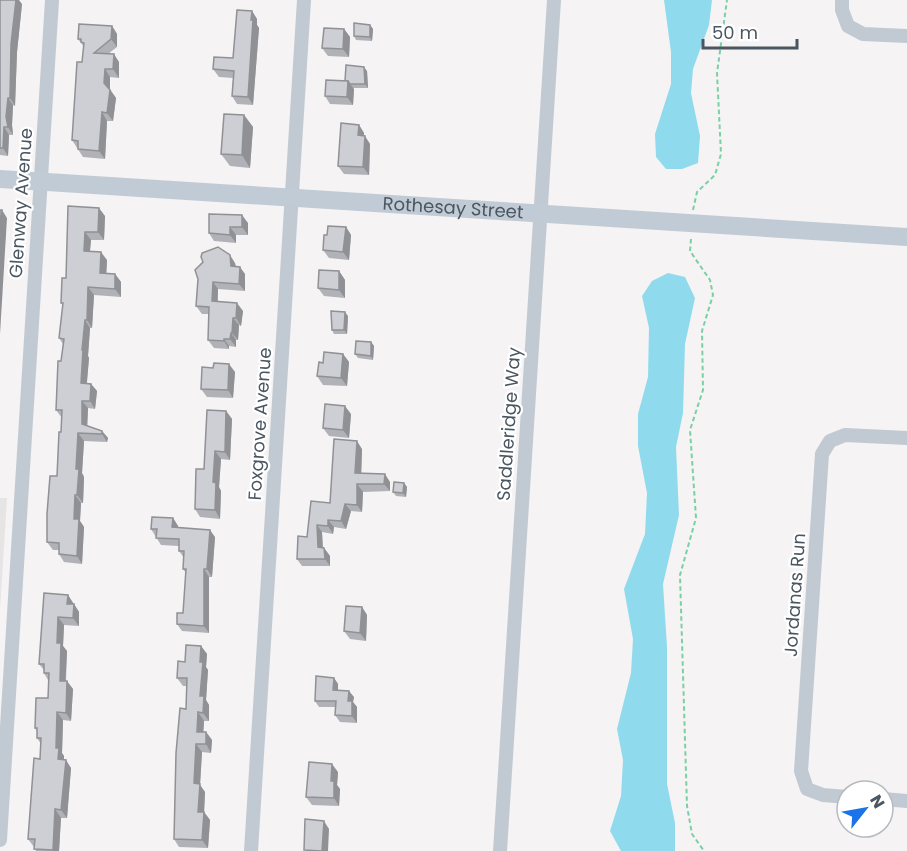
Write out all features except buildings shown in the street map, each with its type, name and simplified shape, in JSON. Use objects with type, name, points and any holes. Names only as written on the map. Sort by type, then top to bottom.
[{"type":"street","name":"Glenway Avenue","points":[[0,840],[52,0]]},
{"type":"street","name":"Foxgrove Avenue","points":[[251,851],[304,0]]},
{"type":"street","name":"Saddleridge Way","points":[[500,851],[554,0]]},
{"type":"street","points":[[842,0],[842,10],[848,26],[863,34],[907,36]]},
{"type":"street","name":"Rothesay Street","points":[[0,179],[907,237]]},
{"type":"street","name":"Jordanas Run","points":[[835,796],[823,795],[807,789],[801,771],[822,454],[830,441],[845,435],[907,438]]},
{"type":"path","points":[[704,851],[692,834],[687,806],[680,575],[696,518],[690,430],[703,390],[702,331],[712,296],[710,280],[690,250],[692,224],[697,192],[715,175],[721,154],[717,73],[727,14],[727,0]]},
{"type":"shaded area","points":[[0,498],[7,498],[0,609]]},
{"type":"water","points":[[664,0],[712,0],[709,25],[693,69],[691,93],[700,136],[698,163],[682,169],[666,169],[656,157],[655,134],[671,84],[671,52]]},
{"type":"water","points":[[668,273],[685,277],[695,298],[685,344],[683,413],[676,447],[679,515],[663,584],[667,647],[667,784],[675,823],[675,851],[621,851],[610,831],[621,796],[623,760],[617,729],[631,673],[633,639],[624,589],[645,534],[647,493],[638,446],[638,414],[648,377],[649,328],[642,296],[652,281]]}]
